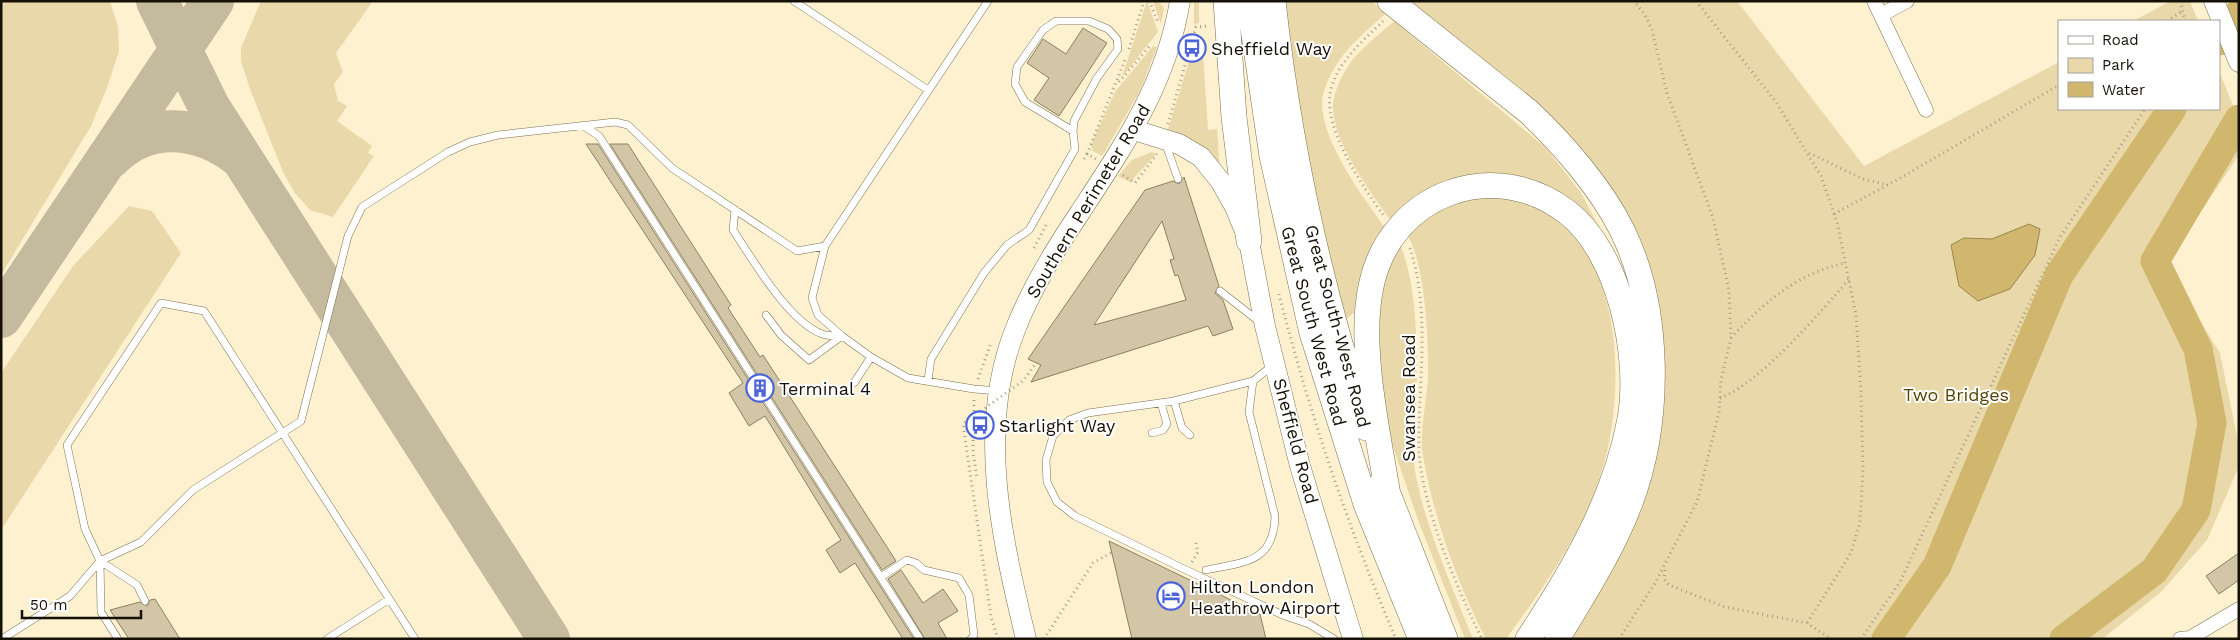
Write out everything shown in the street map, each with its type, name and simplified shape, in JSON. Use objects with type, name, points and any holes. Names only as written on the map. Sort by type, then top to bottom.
[{"type":"highway","points":[[1226,1],[1234,117],[1249,241]]},
{"type":"highway","name":"Great South West Road","points":[[1249,1],[1272,156],[1312,333],[1366,504],[1421,639]]},
{"type":"highway","name":"Great South-West Road","points":[[1273,1],[1289,117],[1313,240],[1335,328],[1388,496],[1445,639]]},
{"type":"highway","points":[[1387,10],[1529,112],[1550,132],[1570,153],[1622,229],[1634,259],[1645,300],[1653,379],[1652,412],[1643,462],[1630,503],[1597,573],[1557,639]]},
{"type":"highway","points":[[1388,496],[1368,362],[1366,332],[1367,304],[1372,280],[1382,254],[1397,230],[1430,202],[1462,188],[1482,185],[1516,188],[1551,202],[1568,212],[1583,227],[1597,246],[1612,276],[1622,305],[1632,372],[1630,417],[1620,464],[1602,513],[1582,551],[1530,637]]},
{"type":"street","name":"Southern Perimeter Road","points":[[1026,639],[1001,528],[995,458],[999,391],[1014,332],[1026,304],[1059,244],[1134,130],[1149,102],[1173,36],[1180,1]]},
{"type":"street","points":[[1874,1],[1926,110]]},
{"type":"street","points":[[1881,15],[1907,1]]},
{"type":"street","points":[[2214,1],[2237,58]]},
{"type":"street","points":[[1134,130],[1164,138],[1190,149],[1210,167],[1228,192],[1249,241]]},
{"type":"street","name":"Sheffield Road","points":[[1249,241],[1265,326],[1300,466],[1353,639]]},
{"type":"street","points":[[2180,639],[2190,638],[2239,609]]},
{"type":"lane","points":[[794,1],[928,90]]},
{"type":"lane","points":[[988,1],[825,246],[812,298],[818,315],[842,336],[871,357],[908,378],[974,389],[999,391]]},
{"type":"lane","points":[[928,380],[932,359],[984,273],[1007,245],[1029,230],[1075,149],[1074,121],[1097,78],[1118,49],[1118,39],[1108,29],[1089,21],[1056,21],[1043,30],[1017,67],[1015,84],[1025,102],[1073,131]]},
{"type":"lane","points":[[2,639],[70,596],[100,561],[141,542],[194,490],[301,421],[348,236],[362,207],[448,152],[470,142],[498,135],[585,127],[615,122],[628,124],[672,168],[797,251],[825,246]]},
{"type":"lane","points":[[585,127],[599,136],[920,639]]},
{"type":"lane","points":[[1164,138],[1178,179]]},
{"type":"lane","points":[[736,210],[733,230],[790,310],[814,330],[824,335],[842,336]]},
{"type":"lane","points":[[1220,291],[1243,311],[1265,326]]},
{"type":"lane","points":[[118,639],[101,612],[100,561],[85,529],[67,445],[161,303],[204,311],[415,639]]},
{"type":"lane","points":[[766,315],[781,334],[809,360],[842,336]]},
{"type":"lane","points":[[854,383],[871,357]]},
{"type":"lane","points":[[1274,363],[1269,370],[1253,380],[1174,401],[1088,413],[1069,420],[1053,436],[1046,460],[1047,482],[1057,502],[1075,516],[1118,539],[1285,616],[1309,624],[1334,639]]},
{"type":"lane","points":[[1206,570],[1254,560],[1267,550],[1275,530],[1275,516],[1249,412],[1253,380]]},
{"type":"lane","points":[[1174,401],[1182,428],[1190,435]]},
{"type":"lane","points":[[1152,433],[1164,430],[1167,424],[1161,403]]},
{"type":"lane","points":[[881,577],[907,560],[916,563],[924,570],[959,578],[969,595],[974,635],[972,639]]},
{"type":"lane","points":[[100,561],[137,585],[145,601]]},
{"type":"lane","points":[[327,639],[388,600]]},
{"type":"path","points":[[1082,162],[1117,84],[1144,1]]},
{"type":"path","points":[[1149,1],[1160,29]]},
{"type":"path","points":[[1619,639],[1658,577],[1697,502],[1719,412],[1726,353],[1730,338],[1729,290],[1713,218],[1667,93],[1652,30],[1645,15],[1634,1]]},
{"type":"path","points":[[1696,1],[1776,102],[1821,176],[1834,214],[1856,315],[1861,393],[1862,471],[1860,522],[1851,553],[1806,623]]},
{"type":"path","points":[[2180,1],[2181,12],[2185,20]]},
{"type":"path","points":[[1385,218],[1363,187],[1344,153],[1332,118],[1329,99],[1331,88],[1344,61],[1387,10]]},
{"type":"path","points":[[2169,20],[2181,12]]},
{"type":"path","points":[[1087,154],[1111,166],[1135,183],[1155,159],[1164,138],[1196,28],[1212,26]]},
{"type":"path","points":[[1117,84],[1152,44]]},
{"type":"path","points":[[1834,214],[1889,185],[2058,86]]},
{"type":"path","points":[[1861,639],[1900,582],[2060,237],[2144,110]]},
{"type":"path","points":[[1808,153],[1863,179],[1889,185]]},
{"type":"path","points":[[1032,252],[1050,218]]},
{"type":"path","name":"Swansea Road","points":[[1409,246],[1416,277],[1423,340],[1420,468],[1424,488],[1448,560],[1482,639]]},
{"type":"path","points":[[1730,338],[1779,292],[1804,277],[1828,266],[1845,263]]},
{"type":"path","points":[[1720,398],[1732,393],[1767,365],[1811,321],[1848,279]]},
{"type":"path","points":[[978,482],[973,453],[974,389],[993,337]]},
{"type":"path","points":[[998,639],[991,617],[963,424],[1024,380],[1036,363]]},
{"type":"path","points":[[1192,562],[1198,552],[1195,540]]},
{"type":"path","points":[[1044,639],[1093,562],[1112,552]]},
{"type":"path","points":[[1665,569],[1664,579],[1669,585],[1725,607],[1806,623],[1831,639]]},
{"type":"green space","points":[[1,1],[110,1],[118,27],[119,51],[107,88],[91,126],[1,275]]},
{"type":"green space","points":[[261,1],[373,1],[336,53],[343,72],[334,84],[338,101],[347,106],[337,121],[372,146],[368,153],[374,156],[333,217],[310,210],[294,192],[283,172],[250,89],[241,61],[241,48]]},
{"type":"green space","points":[[1147,1],[1158,32],[1122,77]]},
{"type":"green space","points":[[1153,1],[1158,1],[1164,8],[1161,24]]},
{"type":"green space","points":[[1194,1],[1199,1],[1199,23],[1194,24]]},
{"type":"green space","points":[[1278,1],[1372,1],[1385,14],[1341,58],[1328,80],[1322,98],[1324,120],[1337,153],[1356,186],[1386,229],[1362,279],[1356,311],[1346,319],[1337,314]]},
{"type":"green space","name":"Two Bridges","points":[[1415,1],[1737,1],[1864,166],[2058,63],[2058,110],[2220,110],[2220,73],[2239,120],[2239,155],[2165,265],[2220,353],[2239,446],[2239,466],[2207,540],[2161,592],[2102,639],[1562,639],[1655,426],[1617,212],[1406,10]]},
{"type":"green space","points":[[2171,1],[2190,1],[2198,20],[2135,20]]},
{"type":"green space","points":[[1394,21],[1546,148],[1581,193],[1613,254],[1516,181],[1392,219],[1388,217],[1362,179],[1345,149],[1338,134],[1333,105],[1339,83],[1354,57]]},
{"type":"green space","points":[[1197,36],[1202,37],[1208,130],[1217,129],[1220,173],[1167,132]]},
{"type":"green space","points":[[1153,46],[1157,47],[1140,91],[1102,156],[1093,151],[1091,145],[1115,92]]},
{"type":"green space","points":[[1152,152],[1156,154],[1130,182],[1118,176],[1132,160]]},
{"type":"green space","points":[[1467,197],[1505,198],[1523,201],[1541,208],[1569,230],[1589,258],[1604,291],[1612,327],[1615,365],[1614,403],[1610,439],[1602,471],[1585,516],[1561,559],[1506,639],[1486,639],[1466,596],[1440,526],[1427,479],[1422,447],[1428,377],[1428,344],[1424,301],[1417,260],[1412,244],[1405,232],[1419,219]]},
{"type":"green space","points":[[129,206],[152,211],[181,253],[1,530],[1,373],[73,266]]},
{"type":"green space","points":[[1398,240],[1410,276],[1415,319],[1417,383],[1412,438],[1414,466],[1426,517],[1473,639],[1465,639],[1418,520],[1391,441],[1373,365],[1371,307]]},
{"type":"water","points":[[2029,224],[2040,229],[2035,255],[2010,289],[1978,301],[1959,286],[1951,245],[1964,238],[1992,239]]},
{"type":"building","points":[[1083,28],[1107,43],[1059,116],[1034,100],[1049,78],[1027,63],[1043,39],[1066,54]]},
{"type":"building","points":[[586,144],[598,144],[914,639],[903,639],[855,563],[840,573],[826,550],[841,540],[765,416],[749,426],[729,393],[743,383]]},
{"type":"building","points":[[610,144],[628,144],[731,305],[728,308],[760,357],[763,355],[896,561],[882,570]]},
{"type":"building","points":[[1184,177],[1219,286],[1215,293],[1223,300],[1233,329],[1213,336],[1208,326],[1031,382],[1041,365],[1028,359],[1145,190],[1173,181],[1179,184]],"holes":[[[1162,221],[1174,259],[1170,260],[1175,276],[1178,275],[1186,300],[1094,325]]]},
{"type":"building","name":"Hilton London Heathrow Airport","points":[[1109,541],[1260,614],[1266,639],[1132,639]]},
{"type":"building","points":[[2239,553],[2239,580],[2219,594],[2206,576]]},
{"type":"building","points":[[901,570],[923,603],[943,589],[958,611],[938,623],[947,639],[925,639],[888,579]]},
{"type":"building","points":[[155,599],[180,639],[129,639],[110,610],[140,602],[147,606],[150,600]]},
{"type":"waterway","points":[[2220,40],[2239,13]]},
{"type":"waterway","points":[[1886,639],[1937,566],[2059,275],[2171,110]]},
{"type":"waterway","points":[[2064,639],[2154,571],[2196,510],[2212,423],[2198,349],[2155,261],[2239,119]]},
{"type":"taxiway","points":[[157,1],[209,107],[549,639]]},
{"type":"taxiway","points":[[1,317],[213,1]]},
{"type":"taxiway","points":[[110,158],[125,145],[141,137],[158,132],[175,131],[192,133],[209,139],[240,157]]},
{"type":"place","name":"Sheffield Way","points":[[1192,48]]},
{"type":"place","name":"Terminal 4","points":[[760,388]]},
{"type":"place","name":"Starlight Way","points":[[980,425]]},
{"type":"place","name":"Hilton London Heathrow Airport","points":[[1171,596]]}]
